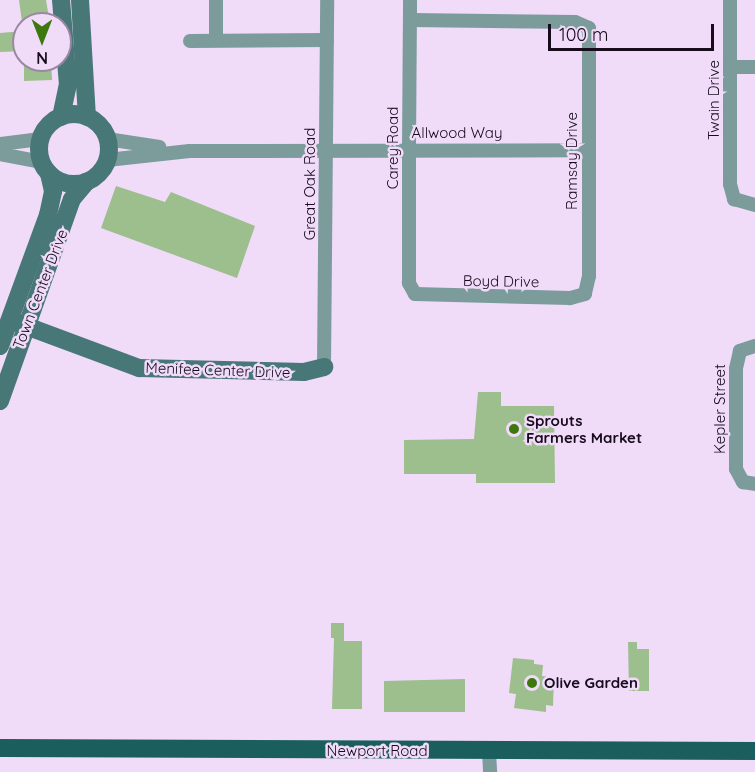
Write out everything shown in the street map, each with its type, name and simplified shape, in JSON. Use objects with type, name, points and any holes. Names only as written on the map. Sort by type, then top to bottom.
[{"type":"main road","name":"Newport Road","points":[[0,748],[755,750]]},
{"type":"street","points":[[61,0],[68,85],[61,117]]},
{"type":"street","points":[[80,0],[87,117]]},
{"type":"street","points":[[216,0],[216,40]]},
{"type":"street","name":"Great Oak Road","points":[[324,367],[327,0]]},
{"type":"street","name":"Carey Road","points":[[410,0],[410,284],[415,294]]},
{"type":"street","name":"Twain Drive","points":[[730,0],[734,199],[755,205]]},
{"type":"street","name":"Ramsay Drive","points":[[410,20],[575,22],[589,28],[585,294]]},
{"type":"street","points":[[190,41],[327,40]]},
{"type":"street","points":[[730,67],[755,67]]},
{"type":"street","points":[[0,144],[41,139],[48,126],[61,117],[87,117],[100,126],[107,139],[107,160],[190,151]]},
{"type":"street","name":"Town Center Drive","points":[[0,401],[53,191],[45,168],[41,139]]},
{"type":"street","points":[[107,139],[190,151]]},
{"type":"street","name":"Allwood Way","points":[[190,151],[588,150]]},
{"type":"street","points":[[0,154],[45,168],[67,183],[87,181]]},
{"type":"street","name":"Town Center Drive","points":[[0,346],[18,323],[72,199],[87,181],[100,171],[107,160]]},
{"type":"street","name":"Boyd Drive","points":[[415,294],[570,298],[585,294]]},
{"type":"street","name":"Menifee Center Drive","points":[[18,323],[139,368],[304,372],[324,367]]},
{"type":"street","name":"Kepler Street","points":[[749,483],[736,469],[736,358],[740,351],[755,346]]},
{"type":"street","points":[[489,751],[490,772]]},
{"type":"building","points":[[19,0],[46,0],[48,12],[21,12]]},
{"type":"building","points":[[12,32],[12,52],[0,52],[0,33]]},
{"type":"building","points":[[24,72],[52,72],[52,80],[24,81]]},
{"type":"building","points":[[116,186],[165,202],[171,192],[255,226],[237,278],[101,228]]},
{"type":"building","name":"Sprouts Farmers Market","points":[[478,392],[501,392],[501,406],[554,406],[555,483],[476,483],[476,474],[404,474],[404,440],[474,439]]},
{"type":"building","points":[[331,623],[344,623],[344,641],[362,641],[362,709],[332,709],[334,638],[331,638]]},
{"type":"building","points":[[628,642],[637,642],[637,649],[649,649],[649,691],[629,691]]},
{"type":"building","name":"Olive Garden","points":[[513,658],[534,660],[534,664],[543,665],[542,676],[554,677],[553,706],[546,705],[546,712],[514,708],[516,694],[509,693]]},
{"type":"building","points":[[465,679],[465,712],[384,712],[384,681]]},
{"type":"place","name":"Sprouts Farmers Market","points":[[514,429]]},
{"type":"place","name":"Olive Garden","points":[[532,683]]}]
